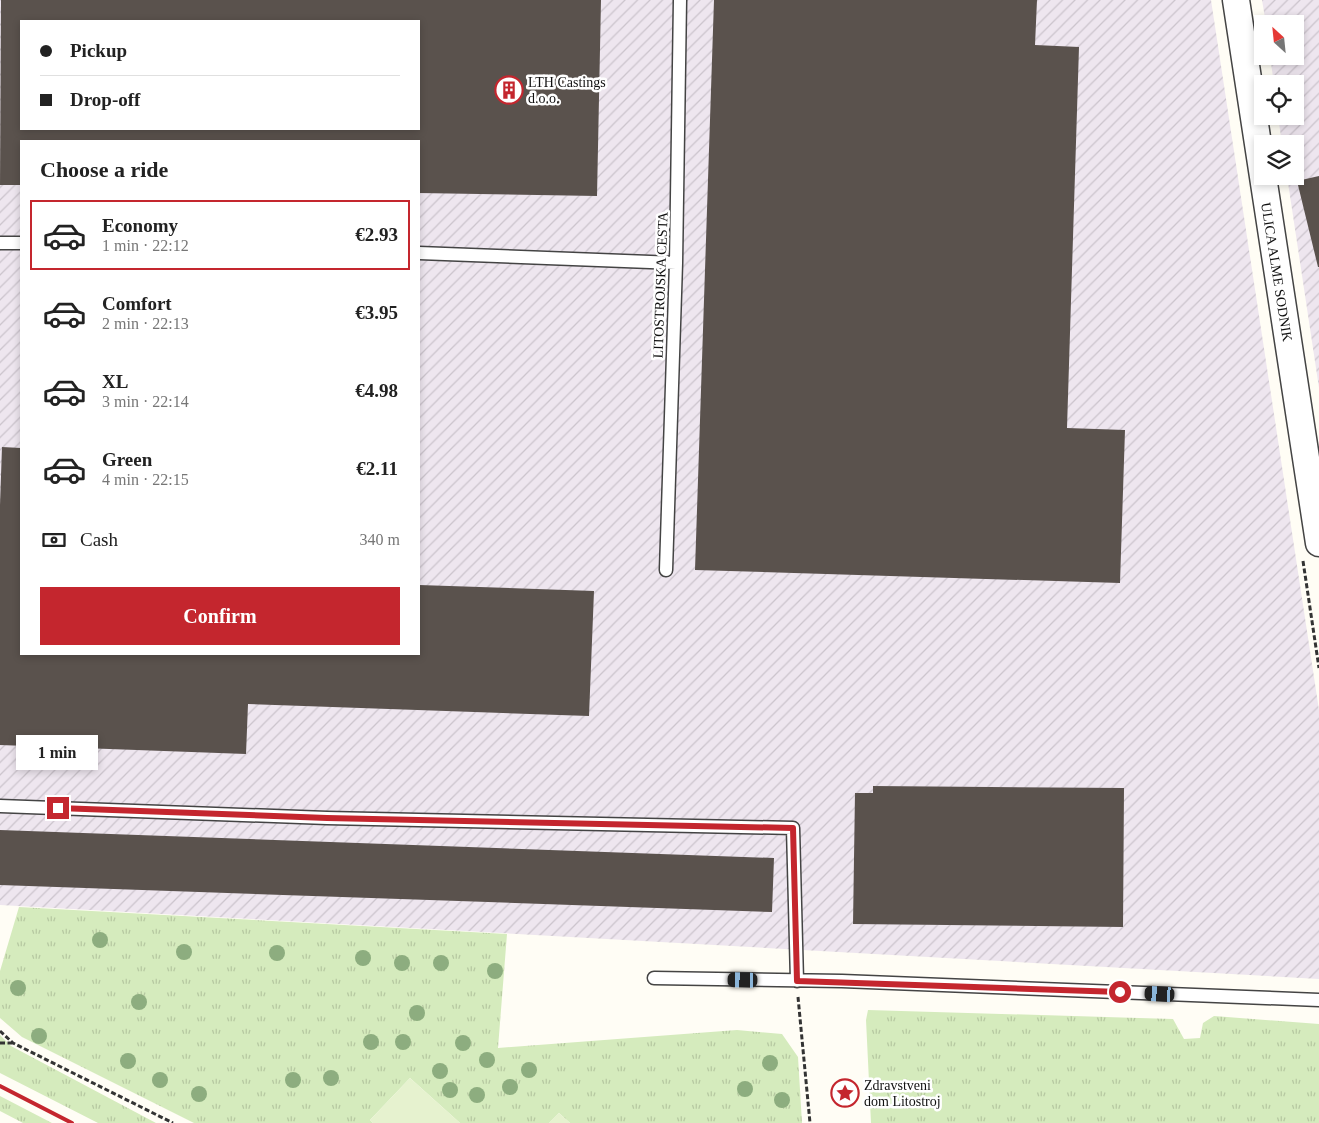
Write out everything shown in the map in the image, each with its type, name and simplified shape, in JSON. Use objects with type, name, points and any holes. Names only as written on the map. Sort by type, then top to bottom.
[{"type":"street","name":"ULICA ALME SODNIK","points":[[1236,0],[1319,543]]},
{"type":"lane","name":"LITOSTROJSKA CESTA","points":[[666,570],[676,263],[680,0]]},
{"type":"lane","points":[[0,242],[20,243]]},
{"type":"lane","points":[[420,253],[676,263]]},
{"type":"lane","points":[[0,806],[327,818],[793,828],[797,981]]},
{"type":"lane","points":[[654,978],[797,981],[1319,1000]]},
{"type":"path","points":[[797,981],[810,1123]]},
{"type":"path","points":[[0,1031],[14,1043],[172,1123]]},
{"type":"path","points":[[0,1043],[14,1043]]},
{"type":"shaded area","points":[[0,0],[1211,0],[1319,710],[1319,979],[0,905]]},
{"type":"shaded area","points":[[1262,0],[1319,0],[1319,388],[1288,185],[1304,185],[1304,135],[1281,135],[1279,125],[1304,125],[1304,75],[1273,75],[1271,65],[1304,65],[1304,15],[1264,15]]},
{"type":"green space","points":[[19,907],[507,934],[498,1048],[737,1030],[782,1034],[798,1057],[802,1123],[570,1123],[559,1113],[549,1123],[460,1123],[410,1078],[370,1120],[373,1123],[194,1123],[22,1037],[0,1018],[0,971]]},
{"type":"green space","points":[[868,1010],[1173,1019],[1184,1039],[1200,1038],[1203,1023],[1214,1016],[1319,1024],[1319,1123],[871,1123],[866,1020]]},
{"type":"green space","points":[[0,1035],[11,1046],[156,1123],[98,1123],[0,1073]]},
{"type":"green space","points":[[410,1078],[460,1123],[373,1123],[370,1120]]},
{"type":"green space","points":[[0,1096],[52,1123],[23,1123],[0,1111]]},
{"type":"green space","points":[[559,1113],[570,1123],[549,1123]]},
{"type":"building","name":"LTH Castings d.o.o.","points":[[1,0],[601,0],[597,196],[420,193],[420,140],[20,140],[20,185],[0,185]]},
{"type":"building","points":[[714,0],[1037,0],[1035,45],[1079,47],[1067,428],[1125,430],[1120,583],[695,570]]},
{"type":"building","points":[[1319,176],[1319,267],[1298,185],[1304,185],[1304,179]]},
{"type":"building","points":[[2,447],[20,448],[20,655],[420,655],[420,585],[594,591],[589,716],[248,704],[246,754],[0,745],[0,505]]},
{"type":"building","points":[[873,786],[1124,788],[1123,927],[853,924],[855,793],[873,793]]},
{"type":"building","points":[[0,830],[774,858],[772,912],[0,885]]},
{"type":"railway","points":[[0,1086],[72,1123]]},
{"type":"place","name":"LTH Castings d.o.o.","points":[[509,90]]},
{"type":"place","name":"Zdravstveni dom Litostroj","points":[[845,1093]]},
{"type":"route","points":[[58,808],[327,818],[793,828],[797,981],[842,981],[1120,992]]}]
